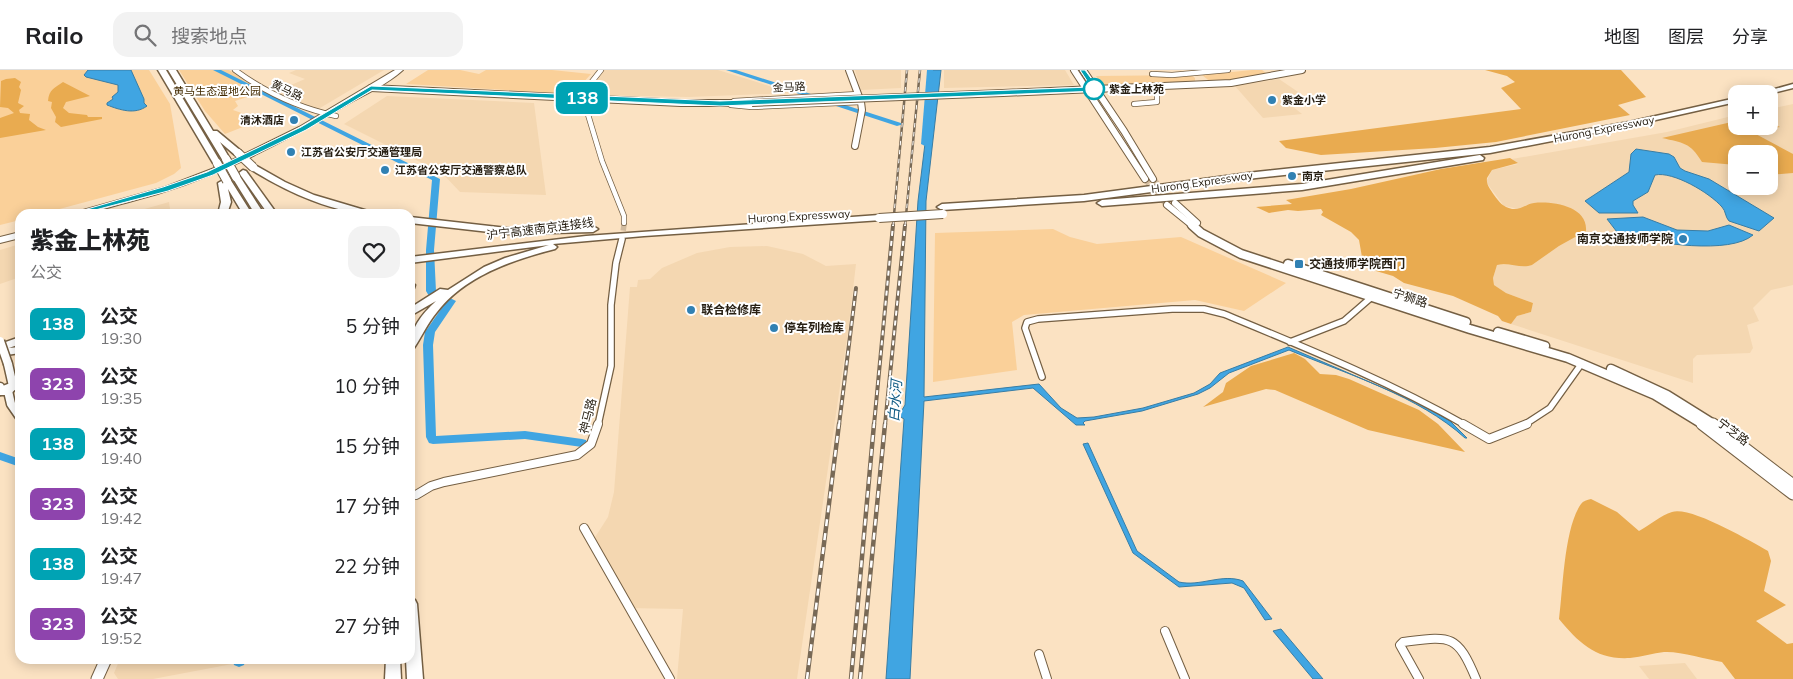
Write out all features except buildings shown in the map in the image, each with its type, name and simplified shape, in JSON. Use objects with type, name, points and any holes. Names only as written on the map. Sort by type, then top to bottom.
[{"type":"highway","points":[[162,70],[217,163],[266,209]]},
{"type":"highway","points":[[172,70],[206,127],[232,156],[284,186],[312,198],[355,209]]},
{"type":"highway","points":[[1778,90],[1793,86]]},
{"type":"highway","points":[[1778,96],[1793,92]]},
{"type":"highway","name":"Hurong Expressway","points":[[942,211],[1084,198],[1256,175],[1490,150],[1610,128],[1728,102]]},
{"type":"highway","name":"Hurong Expressway","points":[[673,230],[879,215],[1239,193],[1359,179],[1586,139],[1728,109]]},
{"type":"highway","points":[[224,209],[232,178],[232,156]]},
{"type":"highway","points":[[232,178],[246,209]]},
{"type":"highway","points":[[232,178],[256,209]]},
{"type":"highway","name":"Hurong Expressway","points":[[664,225],[879,215]]},
{"type":"highway","points":[[415,221],[486,230],[523,231],[664,225]]},
{"type":"highway","name":"沪宁高速南京连接线","points":[[436,254],[554,236],[664,225]]},
{"type":"highway","points":[[415,310],[442,296],[474,275],[523,254],[561,244],[673,230]]},
{"type":"highway","name":"沪宁高速南京连接线","points":[[415,257],[546,241],[673,230]]},
{"type":"highway","points":[[415,337],[425,318],[442,296]]},
{"type":"highway","points":[[0,348],[15,343]]},
{"type":"highway","points":[[0,353],[15,349]]},
{"type":"highway","points":[[393,664],[393,679]]},
{"type":"highway","points":[[414,664],[415,679]]},
{"type":"main road","points":[[849,70],[861,102],[862,112],[855,146]]},
{"type":"main road","points":[[1074,70],[1145,179]]},
{"type":"main road","points":[[1083,70],[1153,179]]},
{"type":"main road","points":[[1087,90],[1203,85],[1255,80],[1302,70]]},
{"type":"main road","points":[[91,209],[196,179],[325,119],[371,88],[403,72]]},
{"type":"main road","points":[[112,209],[203,183],[325,119],[379,89],[403,72]]},
{"type":"main road","name":"金马路","points":[[371,88],[720,104],[1087,90]]},
{"type":"main road","name":"宁狮路","points":[[1171,204],[1201,233],[1241,254],[1573,354],[1656,392]]},
{"type":"main road","points":[[0,234],[15,230]]},
{"type":"main road","points":[[0,240],[15,236]]},
{"type":"main road","name":"宁狮路","points":[[1374,295],[1582,363],[1656,392]]},
{"type":"main road","points":[[0,341],[8,364],[4,390],[15,410]]},
{"type":"main road","name":"宁芝路","points":[[1656,392],[1704,417],[1793,485]]},
{"type":"main road","name":"宁芝路","points":[[1656,392],[1706,427],[1793,494]]},
{"type":"main road","points":[[97,679],[104,664]]},
{"type":"street","name":"黄马路","points":[[234,70],[260,87],[325,119]]},
{"type":"street","points":[[600,70],[583,93],[583,98],[602,161],[624,216],[624,223]]},
{"type":"street","points":[[1152,74],[1228,70]]},
{"type":"street","points":[[1191,72],[1203,85]]},
{"type":"street","points":[[1134,104],[1157,102],[1156,94],[1150,87]]},
{"type":"street","name":"金马路","points":[[720,104],[754,99],[858,94]]},
{"type":"street","name":"金马路","points":[[720,104],[752,107],[861,102]]},
{"type":"street","name":"神马路","points":[[416,495],[431,486],[444,482],[573,456],[584,453],[590,448],[595,437],[611,366],[611,305],[616,263],[622,240]]},
{"type":"street","points":[[1290,342],[1344,321],[1374,295]]},
{"type":"street","points":[[1042,377],[1025,328],[1027,322],[1038,319],[1172,309],[1204,309],[1224,314],[1421,400],[1489,439],[1530,423],[1550,408],[1582,363]]},
{"type":"street","points":[[584,528],[670,679]]},
{"type":"street","points":[[1165,631],[1185,679]]},
{"type":"street","points":[[1419,679],[1400,645],[1404,642],[1445,636],[1456,642],[1470,662],[1476,679]]},
{"type":"street","points":[[1039,654],[1047,679]]},
{"type":"shaded area","points":[[296,70],[384,70],[320,108],[315,109],[277,91],[305,79],[289,73]]},
{"type":"shaded area","points":[[604,70],[718,70],[792,93],[689,97],[587,95]]},
{"type":"shaded area","points":[[855,70],[901,70],[901,88],[861,90]]},
{"type":"shaded area","points":[[944,70],[1065,70],[1074,85],[944,88]]},
{"type":"shaded area","points":[[1485,70],[1621,70],[1646,97],[1618,105],[1630,115],[1496,142],[1321,155],[1286,148],[1279,141],[1521,109],[1501,88],[1515,82],[1507,76]]},
{"type":"shaded area","points":[[15,78],[21,82],[18,103],[24,106],[19,110],[20,113],[30,114],[29,120],[46,130],[0,138],[0,118],[14,113],[8,108],[0,107],[1,81]]},
{"type":"shaded area","name":"紫金小学","points":[[1279,79],[1307,98],[1287,102],[1302,114],[1263,118],[1235,86]]},
{"type":"shaded area","points":[[63,82],[90,96],[66,102],[63,108],[69,113],[87,115],[88,117],[102,117],[102,119],[61,127],[55,122],[56,117],[51,108],[52,102],[48,101],[53,89]]},
{"type":"shaded area","points":[[387,96],[534,103],[546,195],[460,192],[442,173],[344,124]]},
{"type":"shaded area","name":"南京交通技师学院","points":[[1793,104],[1793,285],[1771,290],[1753,308],[1759,321],[1747,325],[1753,348],[1750,353],[1697,355],[1693,359],[1693,383],[1511,324],[1517,316],[1531,312],[1533,303],[1506,293],[1494,285],[1493,278],[1497,265],[1532,265],[1585,231],[1582,217],[1569,207],[1542,203],[1529,204],[1519,209],[1504,206],[1486,182],[1492,170],[1518,164],[1512,159],[1667,132],[1728,117],[1728,135],[1778,135],[1778,107]]},
{"type":"shaded area","points":[[1728,123],[1728,135],[1758,135],[1776,145],[1728,145],[1728,164],[1702,162],[1698,155],[1685,144],[1662,138]]},
{"type":"shaded area","points":[[1778,146],[1793,154],[1793,173],[1778,174]]},
{"type":"shaded area","points":[[1510,158],[1518,163],[1492,170],[1487,178],[1489,187],[1500,202],[1512,209],[1541,203],[1559,204],[1568,207],[1581,216],[1585,223],[1586,231],[1559,246],[1532,265],[1497,265],[1493,278],[1494,285],[1506,293],[1533,303],[1531,312],[1517,316],[1511,324],[1502,321],[1498,316],[1453,296],[1404,283],[1393,276],[1376,271],[1362,257],[1359,240],[1351,232],[1321,215],[1323,212],[1321,209],[1288,210],[1269,213],[1256,207],[1292,204],[1286,200],[1351,189],[1441,169]]},
{"type":"shaded area","points":[[169,202],[170,209],[144,209]]},
{"type":"shaded area","points":[[15,246],[15,279],[0,284],[0,250]]},
{"type":"shaded area","points":[[767,246],[803,254],[826,266],[856,264],[848,332],[797,679],[677,679],[683,609],[627,608],[592,542],[608,517],[614,492],[630,287],[637,287],[638,280],[650,279],[662,268],[697,253],[730,247]]},
{"type":"shaded area","points":[[1294,353],[1305,359],[1320,374],[1336,375],[1349,379],[1419,410],[1438,424],[1465,452],[1368,430],[1275,390],[1266,389],[1203,407],[1223,392],[1226,383],[1251,366]]},
{"type":"shaded area","points":[[1591,499],[1617,512],[1639,531],[1668,513],[1681,512],[1706,519],[1768,551],[1771,561],[1764,591],[1786,605],[1756,621],[1787,644],[1793,643],[1793,679],[1735,679],[1722,662],[1670,652],[1630,658],[1607,656],[1589,648],[1574,636],[1559,619],[1565,559],[1575,515],[1584,501]]},
{"type":"shaded area","points":[[1685,663],[1697,679],[1649,679],[1639,666]]},
{"type":"shaded area","points":[[118,664],[232,664],[153,679],[118,679],[114,673]]},
{"type":"green space","points":[[0,70],[149,70],[170,104],[181,168],[174,174],[156,183],[60,209],[15,209],[15,221],[0,225]]},
{"type":"green space","name":"黄马生态湿地公园","points":[[179,70],[229,70],[262,92],[235,101],[238,106],[233,110],[256,118],[245,123],[248,125],[225,134],[205,111]]},
{"type":"green space","points":[[428,70],[460,70],[479,74],[486,70],[552,70],[591,74],[571,94],[406,84]]},
{"type":"green space","points":[[1262,70],[1270,76],[1212,83],[1202,75]]},
{"type":"green space","points":[[1191,75],[1195,78],[1195,82],[1107,86],[1101,84],[1096,76]]},
{"type":"green space","points":[[1053,229],[1070,237],[1097,244],[1181,237],[1286,283],[1244,311],[1195,300],[1024,315],[1012,322],[1017,370],[933,382],[935,233]]},
{"type":"water","points":[[88,70],[131,70],[144,103],[147,106],[132,111],[107,105],[118,92],[118,85],[86,77],[84,75]]},
{"type":"water","name":"白水河","points":[[930,70],[941,70],[926,201],[924,397],[1039,384],[1061,408],[1077,418],[1094,417],[1143,408],[1194,393],[1210,384],[1220,373],[1288,347],[1356,376],[1289,350],[1229,373],[1210,388],[1198,394],[1142,411],[1085,421],[1083,423],[1085,425],[1076,425],[1033,388],[924,401],[910,679],[886,679],[904,419],[893,412],[902,410],[905,405],[918,201],[927,127]]},
{"type":"water","points":[[1636,149],[1669,154],[1674,157],[1680,168],[1709,179],[1728,190],[1728,195],[1736,195],[1774,218],[1759,231],[1729,221],[1723,209],[1709,196],[1691,184],[1663,175],[1655,175],[1648,192],[1633,201],[1633,205],[1638,213],[1599,213],[1585,201],[1629,172],[1631,154]]},
{"type":"water","points":[[1643,217],[1677,230],[1708,231],[1729,225],[1753,235],[1728,245],[1692,246],[1673,244],[1626,236],[1617,232],[1607,219]]},
{"type":"water","name":"白水河","points":[[1387,390],[1423,405],[1450,421],[1467,438],[1447,423]]},
{"type":"water","points":[[1088,443],[1137,551],[1179,582],[1195,583],[1227,578],[1243,581],[1272,619],[1265,620],[1244,588],[1232,583],[1179,587],[1133,553],[1083,444]]},
{"type":"water","points":[[1281,629],[1323,679],[1313,679],[1273,631]]},
{"type":"waterway","points":[[216,70],[436,179],[430,250],[431,291],[432,294],[451,301],[430,332],[428,345],[431,437],[433,440],[525,435],[582,443]]},
{"type":"waterway","points":[[729,70],[900,124]]},
{"type":"waterway","points":[[925,144],[930,70]]},
{"type":"waterway","points":[[0,456],[15,461]]},
{"type":"tunnel","points":[[1145,179],[1167,205]]},
{"type":"tunnel","points":[[1153,179],[1175,203]]},
{"type":"tunnel","points":[[622,239],[624,225]]},
{"type":"railway","points":[[893,226],[907,70]]},
{"type":"railway","points":[[905,226],[920,70]]},
{"type":"railway","points":[[874,425],[893,225]]},
{"type":"railway","points":[[885,425],[905,225]]},
{"type":"railway","points":[[839,425],[856,288]]},
{"type":"railway","points":[[807,679],[839,424]]},
{"type":"railway","points":[[851,679],[874,424]]},
{"type":"railway","points":[[860,679],[885,424]]},
{"type":"bus line","name":"138","points":[[92,209],[183,184],[210,174],[303,128],[371,88],[720,104],[1095,89],[1083,70]]},
{"type":"place","name":"紫金上林苑","points":[[1094,89]]},
{"type":"place","name":"紫金小学","points":[[1272,100]]},
{"type":"place","name":"清沐酒店","points":[[294,120]]},
{"type":"place","name":"江苏省公安厅交通管理局","points":[[291,152]]},
{"type":"place","name":"江苏省公安厅交通警察总队","points":[[385,170]]},
{"type":"place","name":"南京","points":[[1292,176]]},
{"type":"place","name":"南京交通技师学院","points":[[1683,239]]},
{"type":"place","name":"交通技师学院西门","points":[[1299,264]]},
{"type":"place","name":"联合检修库","points":[[691,310]]},
{"type":"place","name":"停车列检库","points":[[774,328]]}]
